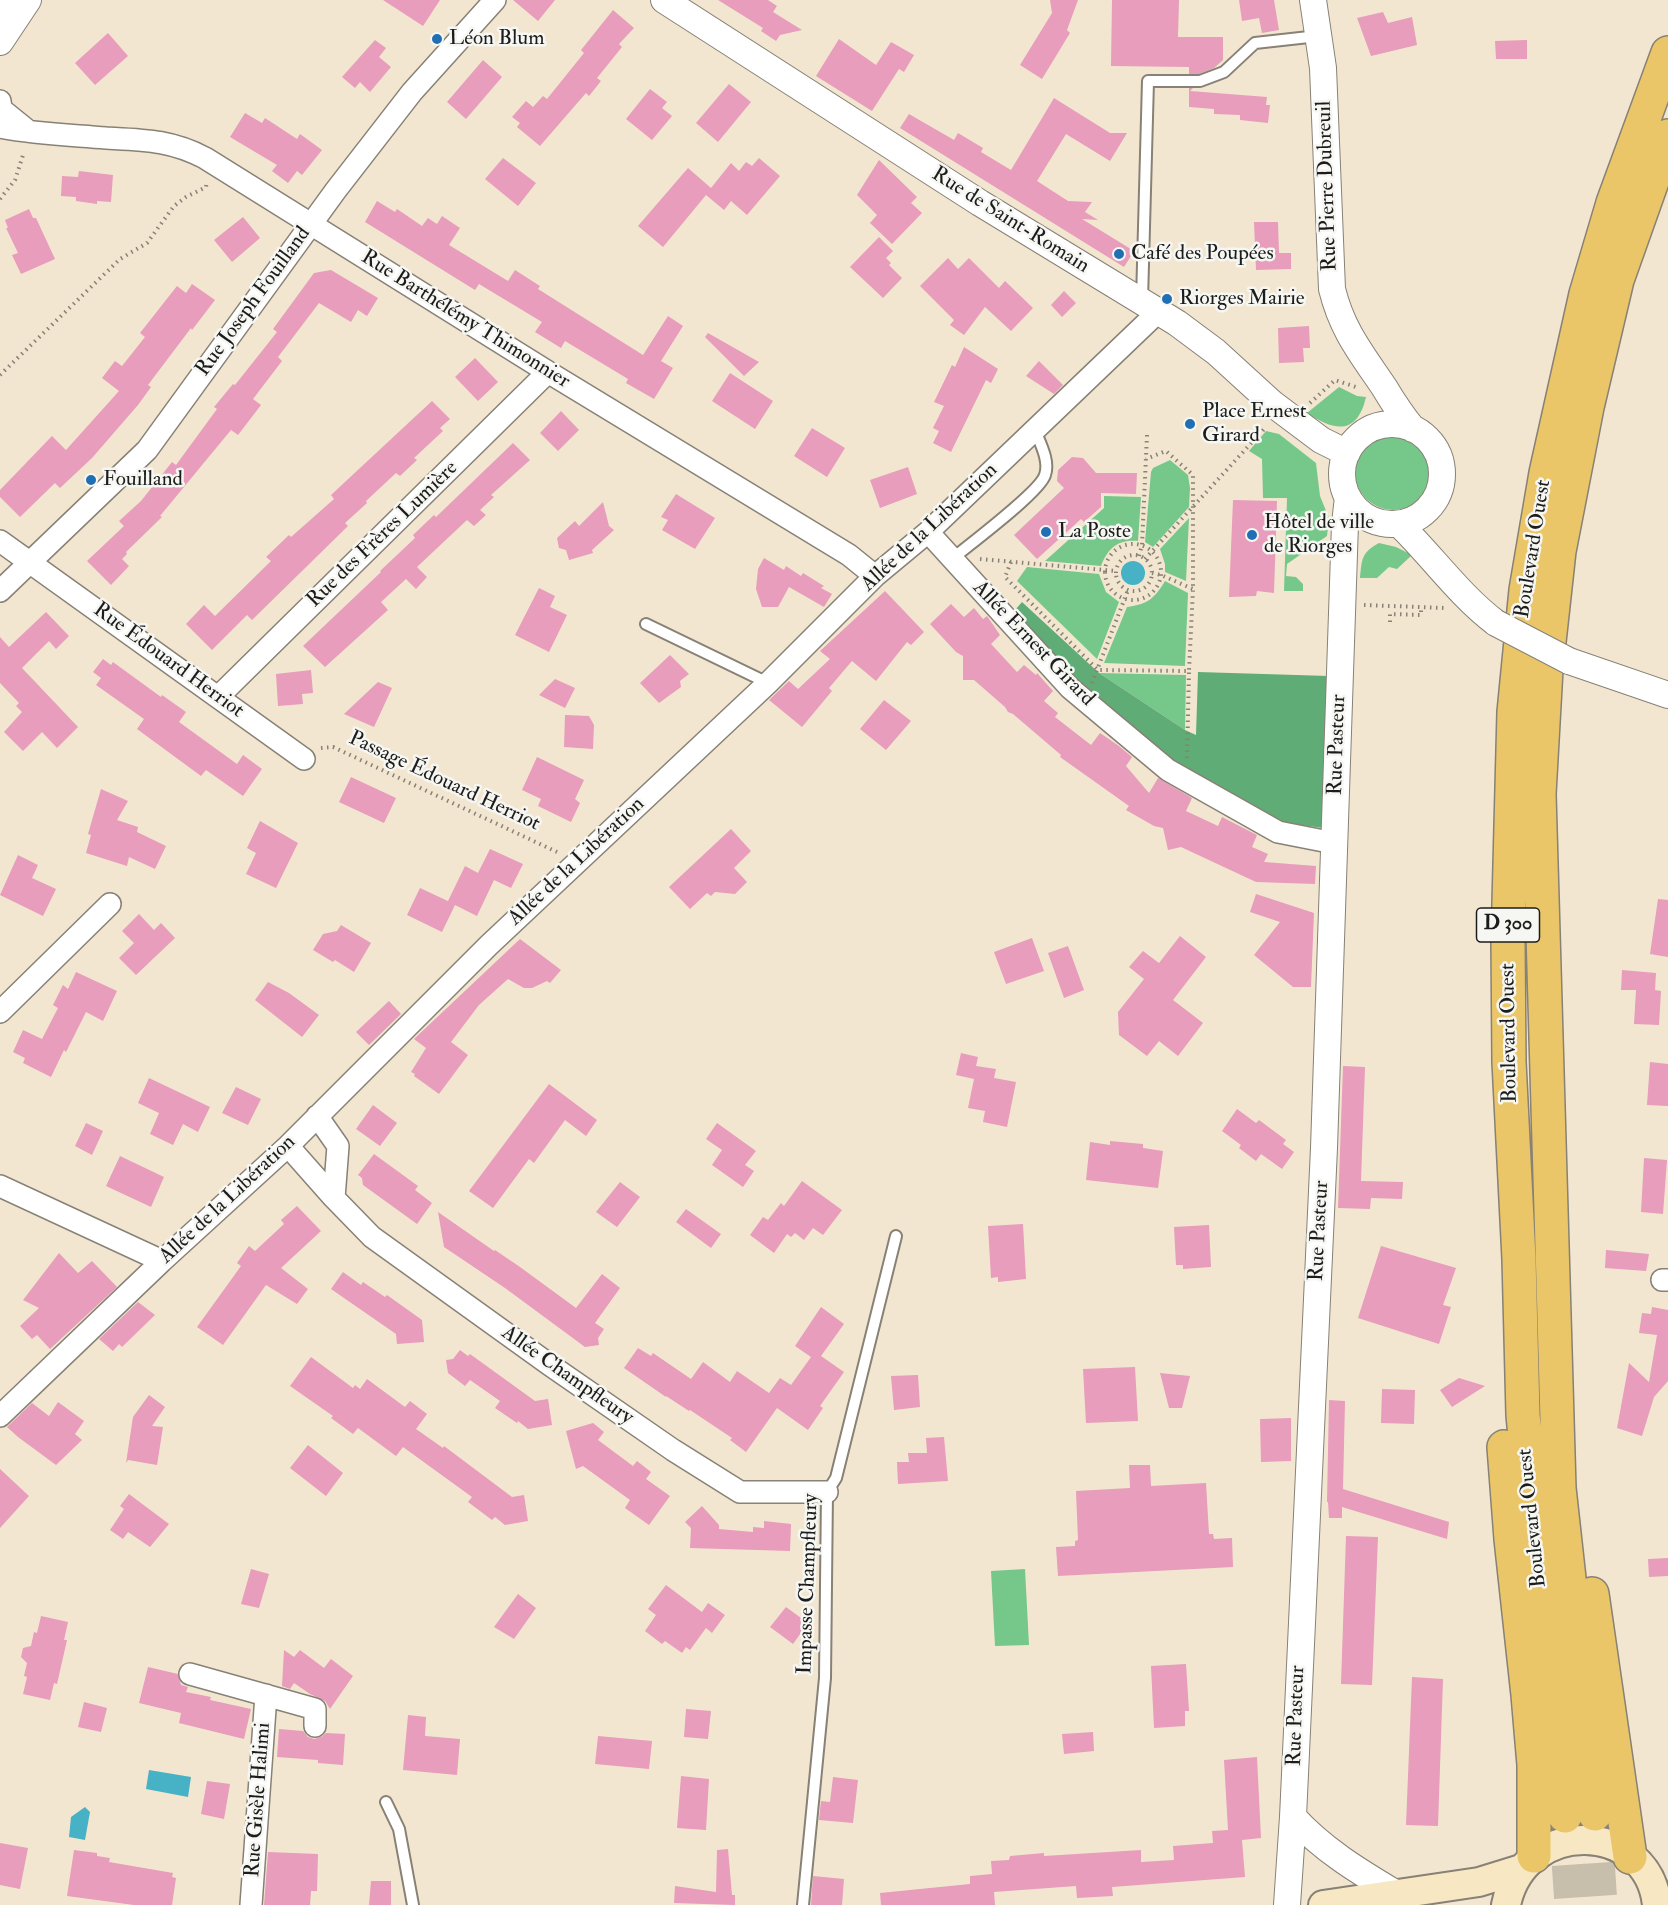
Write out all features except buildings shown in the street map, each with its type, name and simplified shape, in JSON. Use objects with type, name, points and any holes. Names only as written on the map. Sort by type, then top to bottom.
[{"type":"main road","name":"Boulevard Ouest","points":[[1668,53],[1613,203],[1586,294],[1546,473],[1526,590],[1514,712],[1508,941],[1509,1062],[1519,1258],[1523,1414],[1537,1561],[1580,1815],[1559,1488],[1539,794],[1546,669],[1558,551],[1587,407],[1617,280],[1668,136]]},
{"type":"main road","points":[[1506,1905],[1512,1885],[1528,1862],[1534,1765],[1511,1539],[1502,1414],[1501,1145],[1509,1062]]},
{"type":"main road","points":[[1555,1351],[1634,1860],[1649,1878],[1657,1905]]},
{"type":"main road","points":[[1323,1905],[1479,1882],[1528,1862],[1552,1845],[1571,1840],[1586,1839],[1605,1843],[1634,1860],[1659,1871],[1668,1871]]},
{"type":"street","points":[[2,0],[6,33]]},
{"type":"street","points":[[6,33],[28,0]]},
{"type":"street","name":"Rue Joseph Fouilland","points":[[0,591],[147,450],[310,224],[412,92],[495,0]]},
{"type":"street","name":"Rue de Saint-Romain","points":[[664,0],[980,203],[1177,323],[1216,352],[1273,404],[1321,440],[1347,453]]},
{"type":"street","name":"Rue Pierre Dubreuil","points":[[1312,0],[1323,68],[1332,289],[1345,327],[1367,366],[1413,429]]},
{"type":"street","points":[[0,112],[30,133]]},
{"type":"street","name":"Rue Barthélémy Thimonnier","points":[[30,133],[162,142],[187,148],[849,555],[875,576]]},
{"type":"street","name":"Allée de la Libération","points":[[0,1416],[162,1261],[288,1146],[489,945],[768,683],[875,576],[928,532],[1035,430],[1150,308]]},
{"type":"street","name":"Rue Pierre Dubreuil","points":[[1367,366],[1371,392],[1369,430]]},
{"type":"street","name":"Rue des Frères Lumière","points":[[218,697],[548,372]]},
{"type":"street","points":[[1344,556],[1357,537],[1389,523],[1421,515],[1430,507],[1440,491],[1441,464],[1434,447],[1413,429],[1396,424],[1377,426],[1354,442],[1347,453],[1342,471],[1344,488],[1361,513],[1389,523],[1441,567],[1467,600],[1487,616],[1569,661],[1668,695]]},
{"type":"street","name":"Rue Pasteur","points":[[1287,1905],[1324,1148],[1342,604],[1348,497]]},
{"type":"street","points":[[1430,507],[1434,540],[1441,567]]},
{"type":"street","name":"Allée Ernest Girard","points":[[928,532],[1070,688],[1168,770],[1278,832],[1334,843]]},
{"type":"street","name":"Rue Édouard Herriot","points":[[0,541],[299,755]]},
{"type":"street","points":[[0,1012],[110,904]]},
{"type":"street","points":[[317,1116],[338,1146],[334,1198]]},
{"type":"street","name":"Allée Champfleury","points":[[288,1146],[372,1237],[673,1450],[740,1492],[827,1492]]},
{"type":"street","points":[[0,1186],[162,1261]]},
{"type":"street","name":"Rue Gisèle Halimi","points":[[190,1674],[315,1709],[315,1726]]},
{"type":"street","name":"Rue Gisèle Halimi","points":[[251,1905],[266,1695]]},
{"type":"street","points":[[1293,1817],[1311,1837],[1343,1861],[1395,1893]]},
{"type":"lane","points":[[1150,308],[1148,81],[1200,81],[1224,72],[1256,43],[1318,36]]},
{"type":"lane","points":[[952,559],[1025,499],[1046,475],[1046,466],[1035,430]]},
{"type":"lane","points":[[646,624],[768,683]]},
{"type":"lane","name":"Impasse Champfleury","points":[[803,1905],[825,1678],[827,1492],[836,1478],[896,1236]]},
{"type":"lane","points":[[386,1802],[399,1829],[413,1905]]},
{"type":"path","points":[[0,199],[15,180],[30,133]]},
{"type":"path","points":[[0,375],[120,259],[147,243],[174,206],[206,187],[213,162]]},
{"type":"path","points":[[1145,559],[1264,427],[1280,430],[1335,380],[1371,392]]},
{"type":"path","points":[[1139,556],[1142,545],[1147,435]]},
{"type":"path","points":[[1146,459],[1166,451],[1193,475],[1187,781]]},
{"type":"path","points":[[1129,544],[1142,545],[1152,551],[1160,562],[1161,575],[1158,586],[1145,597],[1137,600],[1125,599],[1114,593],[1108,586],[1104,570],[1108,557],[1117,548],[1129,544]]},
{"type":"path","points":[[1139,556],[1145,559],[1152,573],[1146,586],[1137,591],[1128,590],[1117,581],[1116,571],[1120,561],[1124,558],[1139,556]]},
{"type":"path","points":[[952,559],[969,558],[1116,571]]},
{"type":"path","points":[[1011,562],[1005,577],[1098,670],[1189,671]]},
{"type":"path","points":[[1152,573],[1192,590]]},
{"type":"path","points":[[1085,700],[1128,590]]},
{"type":"path","points":[[1342,604],[1421,607],[1487,616]]},
{"type":"path","points":[[1390,622],[1390,614],[1421,615],[1421,607]]},
{"type":"path","name":"Passage Édouard Herriot","points":[[299,755],[333,747],[578,861]]},
{"type":"green space","points":[[1339,387],[1357,396],[1366,397],[1362,410],[1350,424],[1335,426],[1326,424],[1307,413]]},
{"type":"green space","points":[[1266,431],[1279,434],[1316,463],[1320,496],[1329,518],[1327,536],[1287,564],[1286,576],[1296,577],[1303,584],[1303,591],[1284,591],[1287,498],[1263,498],[1262,459],[1249,451]]},
{"type":"green space","points":[[1393,434],[1407,437],[1420,445],[1428,458],[1431,472],[1428,486],[1420,499],[1407,507],[1393,510],[1379,507],[1366,499],[1358,486],[1355,472],[1358,458],[1366,445],[1379,437]]},
{"type":"green space","points":[[1170,460],[1188,475],[1189,507],[1153,547],[1145,542],[1151,472],[1153,468]]},
{"type":"green space","points":[[1104,496],[1141,497],[1138,541],[1119,543],[1107,554],[1101,566],[1045,561],[1104,508]]},
{"type":"green space","points":[[1189,518],[1186,581],[1165,572],[1160,549]]},
{"type":"green space","points":[[1379,543],[1396,547],[1412,555],[1397,569],[1389,567],[1377,578],[1360,578],[1363,557]]},
{"type":"green space","points":[[1027,567],[1099,574],[1106,592],[1119,602],[1097,659],[1017,581]]},
{"type":"green space","points":[[1165,581],[1188,593],[1185,666],[1104,663],[1127,607],[1150,600]]},
{"type":"green space","points":[[1022,602],[1099,673],[1196,735],[1198,672],[1329,676],[1323,828],[1280,822],[1171,766],[1089,699],[1009,617]]},
{"type":"green space","points":[[1099,673],[1186,675],[1185,730]]},
{"type":"green space","points":[[1025,1569],[1029,1645],[995,1646],[991,1571]]},
{"type":"water","points":[[1133,561],[1142,564],[1145,573],[1142,582],[1133,585],[1124,582],[1121,573],[1124,564]]},
{"type":"water","points":[[149,1770],[191,1777],[188,1797],[146,1789]]},
{"type":"water","points":[[85,1807],[90,1812],[85,1840],[69,1837],[71,1817]]},
{"type":"tunnel","points":[[1595,1814],[1601,1905]]},
{"type":"tunnel","points":[[1565,1816],[1571,1905]]},
{"type":"place","name":"Léon Blum","points":[[437,39]]},
{"type":"place","name":"Café des Poupées","points":[[1119,254]]},
{"type":"place","name":"Riorges Mairie","points":[[1167,299]]},
{"type":"place","name":"Place Ernest Girard","points":[[1190,424]]},
{"type":"place","name":"Fouilland","points":[[91,480]]},
{"type":"place","name":"La Poste","points":[[1046,532]]},
{"type":"place","name":"Hôtel de ville de Riorges","points":[[1252,535]]}]
